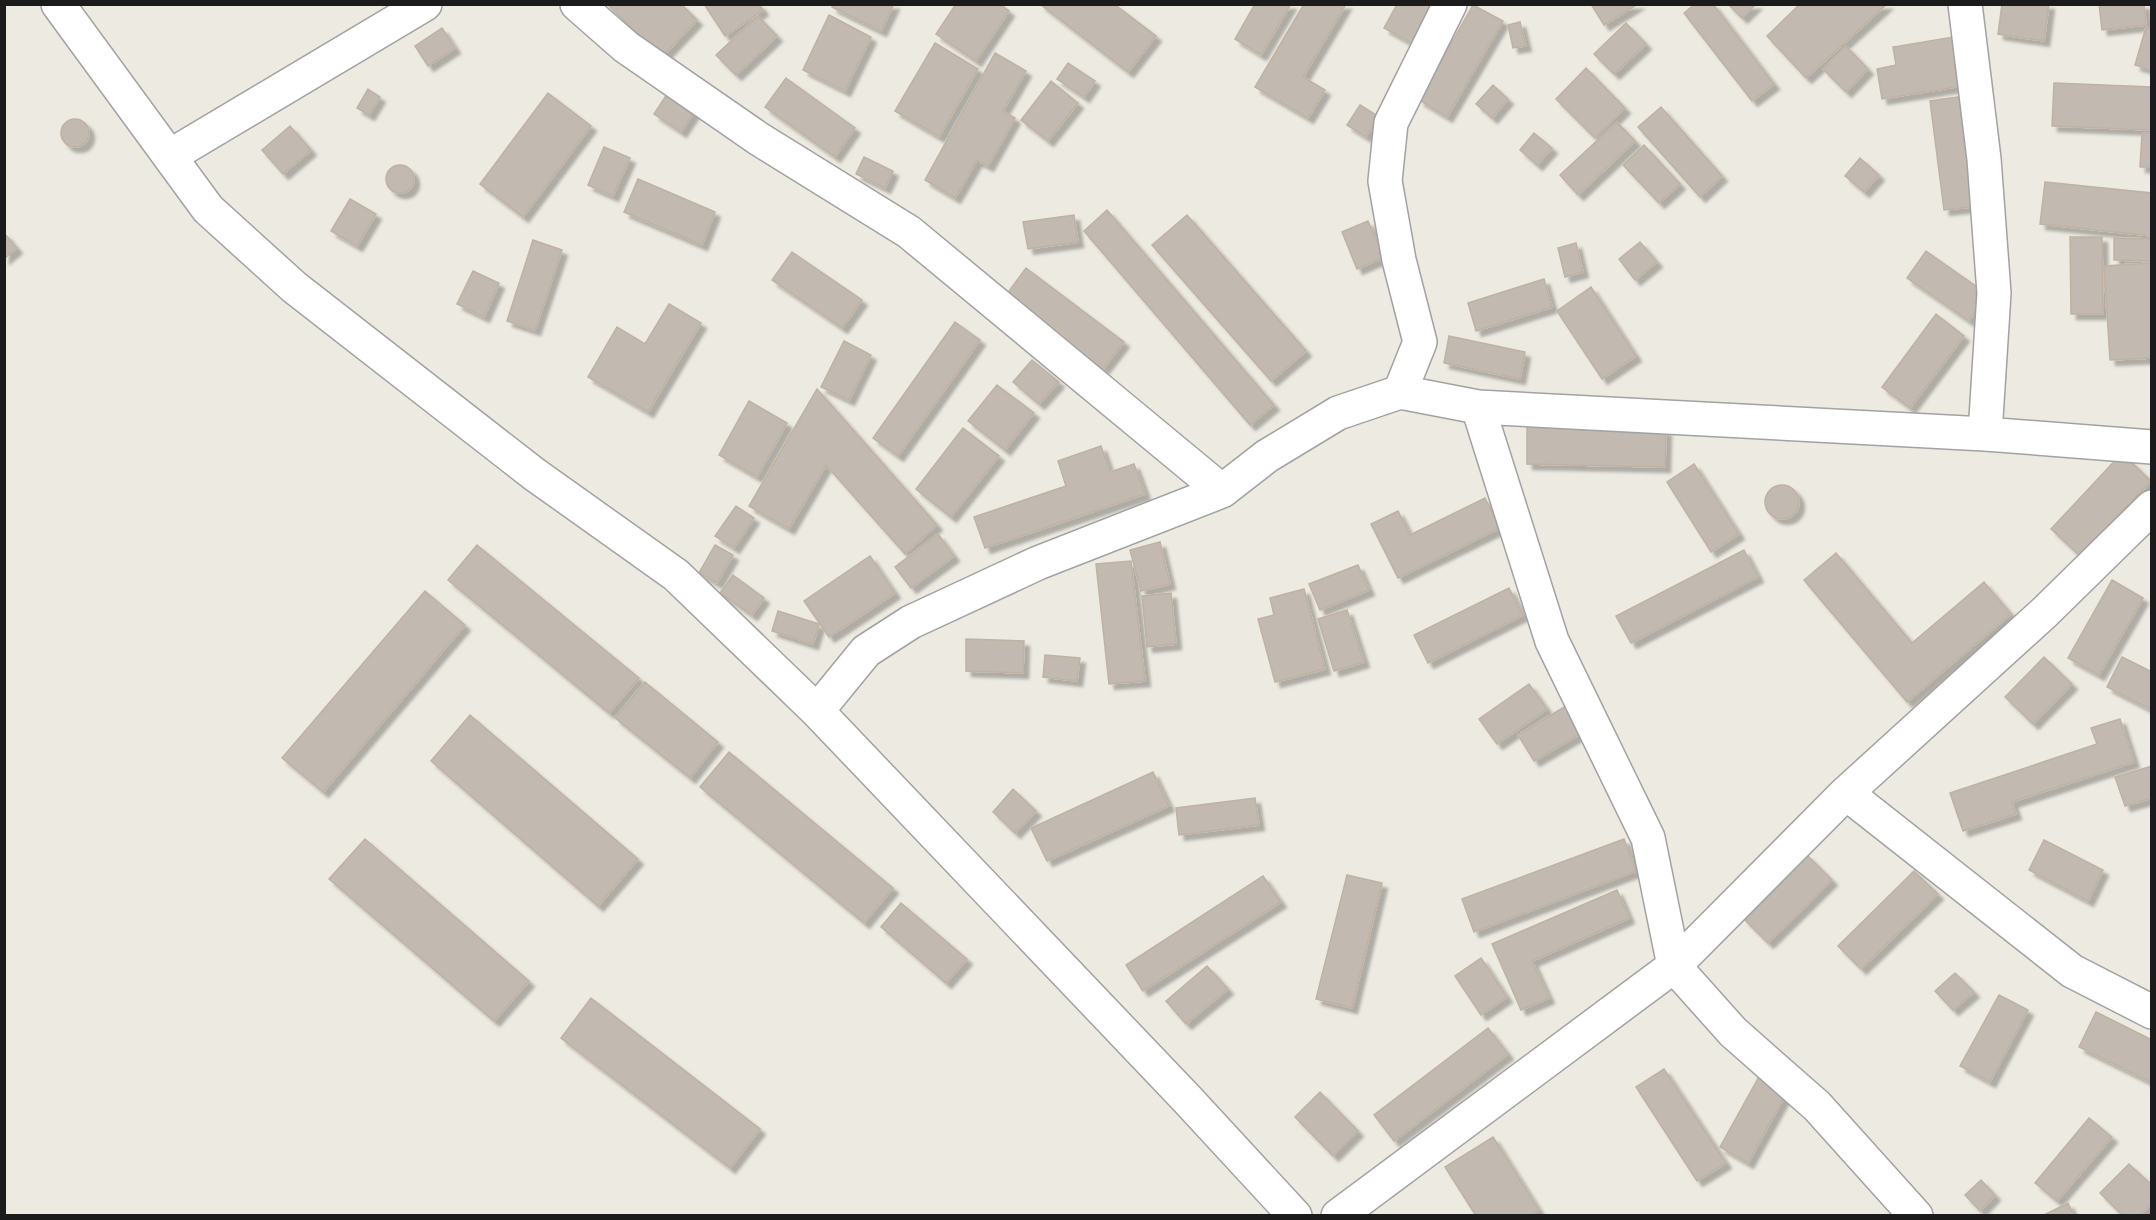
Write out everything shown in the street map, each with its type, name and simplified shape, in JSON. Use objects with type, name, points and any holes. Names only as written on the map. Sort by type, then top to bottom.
[{"type":"street","points":[[58,4],[208,209],[294,287],[534,474],[676,575],[817,711],[1294,1215]]},
{"type":"street","points":[[170,156],[425,4]]},
{"type":"street","points":[[577,4],[626,47],[740,126],[909,232],[1222,492]]},
{"type":"street","points":[[1400,392],[1420,342],[1399,260],[1385,181],[1390,123],[1450,4]]},
{"type":"street","points":[[1965,4],[1984,159],[1994,294],[1985,434]]},
{"type":"street","points":[[817,711],[866,651],[911,622],[1038,563],[1222,492],[1267,456],[1338,413],[1400,392],[1478,407],[1985,434],[2151,447]]},
{"type":"street","points":[[1478,407],[1552,641],[1648,838],[1674,966],[1733,1032],[1817,1106],[1916,1215]]},
{"type":"street","points":[[1338,1215],[1674,966],[1846,793],[2045,612],[2151,507]]},
{"type":"street","points":[[1846,793],[2072,971],[2151,1012]]},
{"type":"building","points":[[607,4],[681,4],[697,20],[662,57]]},
{"type":"building","points":[[704,4],[759,4],[763,10],[725,36]]},
{"type":"building","points":[[833,4],[894,4],[881,31],[832,7]]},
{"type":"building","points":[[956,4],[1000,4],[1009,11],[976,61],[936,34]]},
{"type":"building","points":[[1040,4],[1114,4],[1156,36],[1128,72]]},
{"type":"building","points":[[1255,4],[1291,4],[1261,55],[1235,39]]},
{"type":"building","points":[[1304,4],[1346,4],[1303,77],[1325,90],[1308,118],[1255,87]]},
{"type":"building","points":[[1393,4],[1432,4],[1412,43],[1384,28],[1396,6]]},
{"type":"building","points":[[1591,4],[1638,4],[1604,25]]},
{"type":"building","points":[[1695,4],[1713,4],[1774,84],[1752,101],[1684,13]]},
{"type":"building","points":[[1728,4],[1756,4],[1742,18]]},
{"type":"building","points":[[1800,4],[1887,4],[1806,78],[1767,36]]},
{"type":"building","points":[[2002,4],[2049,4],[2044,41],[1998,34]]},
{"type":"building","points":[[2099,4],[2144,4],[2146,25],[2102,30]]},
{"type":"building","points":[[1473,5],[1503,21],[1447,117],[1419,100]]},
{"type":"building","points":[[829,15],[871,37],[845,91],[803,70]]},
{"type":"building","points":[[758,16],[777,36],[736,75],[716,55]]},
{"type":"building","points":[[1520,22],[1526,46],[1513,48],[1508,25]]},
{"type":"building","points":[[1626,23],[1646,44],[1614,74],[1594,54]]},
{"type":"building","points":[[2146,27],[2152,29],[2152,70],[2135,65]]},
{"type":"building","points":[[442,28],[455,48],[428,66],[415,46]]},
{"type":"building","points":[[1953,37],[1962,86],[1882,99],[1877,69],[1896,65],[1893,47]]},
{"type":"building","points":[[935,43],[978,69],[939,137],[895,111]]},
{"type":"building","points":[[1846,46],[1868,69],[1846,92],[1823,69]]},
{"type":"building","points":[[995,53],[1026,71],[1003,111],[1015,118],[988,166],[977,160],[955,198],[925,180]]},
{"type":"building","points":[[1068,63],[1095,81],[1084,97],[1057,79]]},
{"type":"building","points":[[1586,68],[1625,108],[1595,138],[1556,99]]},
{"type":"building","points":[[786,78],[855,128],[835,157],[765,107]]},
{"type":"building","points":[[1051,81],[1078,103],[1048,141],[1021,120]]},
{"type":"building","points":[[2054,83],[2152,87],[2152,130],[2052,126]]},
{"type":"building","points":[[1493,85],[1508,99],[1492,118],[1476,104]]},
{"type":"building","points":[[671,88],[698,106],[681,132],[654,114]]},
{"type":"building","points":[[368,89],[380,97],[369,115],[357,108]]},
{"type":"building","points":[[548,93],[591,126],[523,217],[480,184]]},
{"type":"building","points":[[1964,96],[1979,206],[1944,210],[1930,101]]},
{"type":"building","points":[[1360,105],[1379,117],[1366,137],[1347,125]]},
{"type":"building","points":[[1661,107],[1722,176],[1700,197],[1638,127]]},
{"type":"building","points":[[75,119],[85,123],[89,133],[85,143],[75,147],[65,143],[61,133],[65,123]]},
{"type":"building","points":[[1617,122],[1635,141],[1578,195],[1560,175]]},
{"type":"building","points":[[290,126],[311,150],[283,174],[262,150]]},
{"type":"building","points":[[1534,133],[1552,148],[1537,165],[1520,150]]},
{"type":"building","points":[[2142,133],[2152,133],[2152,167],[2140,167]]},
{"type":"building","points":[[1644,145],[1680,184],[1659,203],[1623,165]]},
{"type":"building","points":[[604,147],[630,158],[613,196],[588,185]]},
{"type":"building","points":[[864,157],[893,171],[885,188],[856,174]]},
{"type":"building","points":[[1860,158],[1879,175],[1864,192],[1845,176]]},
{"type":"building","points":[[400,165],[410,169],[414,179],[410,189],[400,193],[390,189],[386,179],[390,169]]},
{"type":"building","points":[[638,179],[715,212],[702,245],[624,212]]},
{"type":"building","points":[[2045,182],[2152,193],[2152,236],[2040,224]]},
{"type":"building","points":[[350,199],[376,214],[357,246],[331,231]]},
{"type":"building","points":[[1107,210],[1274,405],[1250,425],[1084,231]]},
{"type":"building","points":[[1074,215],[1078,242],[1028,249],[1023,222]]},
{"type":"building","points":[[1187,215],[1306,351],[1271,381],[1152,245]]},
{"type":"building","points":[[1368,221],[1384,257],[1357,269],[1342,232]]},
{"type":"building","points":[[4,233],[17,248],[4,259]]},
{"type":"building","points":[[2070,237],[2102,237],[2103,314],[2071,314]]},
{"type":"building","points":[[2114,238],[2152,239],[2152,261],[2114,260]]},
{"type":"building","points":[[533,240],[562,250],[535,330],[507,321]]},
{"type":"building","points":[[1640,242],[1657,262],[1635,280],[1619,259]]},
{"type":"building","points":[[1576,243],[1583,272],[1565,277],[1558,248]]},
{"type":"building","points":[[1926,251],[1987,294],[1969,321],[1907,278]]},
{"type":"building","points":[[792,252],[862,300],[842,328],[772,280]]},
{"type":"building","points":[[2152,263],[2152,358],[2110,360],[2104,266]]},
{"type":"building","points":[[1026,268],[1124,342],[1103,369],[1006,295]]},
{"type":"building","points":[[473,271],[499,283],[484,317],[457,304]]},
{"type":"building","points":[[1544,279],[1552,307],[1476,331],[1468,303]]},
{"type":"building","points":[[1591,287],[1636,356],[1602,379],[1557,311]]},
{"type":"building","points":[[669,304],[701,323],[648,412],[588,377],[617,327],[645,344]]},
{"type":"building","points":[[1936,314],[1964,336],[1910,408],[1882,387]]},
{"type":"building","points":[[955,322],[980,340],[898,456],[873,438]]},
{"type":"building","points":[[1449,336],[1525,352],[1520,379],[1444,363]]},
{"type":"building","points":[[844,341],[871,355],[849,400],[821,387]]},
{"type":"building","points":[[1032,360],[1059,382],[1039,404],[1013,382]]},
{"type":"building","points":[[997,385],[1034,413],[1005,450],[968,421]]},
{"type":"building","points":[[817,389],[937,525],[905,554],[826,465],[789,529],[749,506]]},
{"type":"building","points":[[749,401],[787,423],[757,477],[719,455]]},
{"type":"building","points":[[1527,427],[1666,430],[1665,467],[1527,464]]},
{"type":"building","points":[[963,428],[999,456],[951,517],[916,489]]},
{"type":"building","points":[[1101,446],[1110,472],[1134,464],[1145,494],[985,548],[974,517],[1066,486],[1058,461]]},
{"type":"building","points":[[2122,453],[2151,481],[2080,556],[2051,529]]},
{"type":"building","points":[[1694,464],[1739,534],[1711,552],[1667,482]]},
{"type":"building","points":[[1782,485],[1794,490],[1799,502],[1794,514],[1782,519],[1770,514],[1765,502],[1770,490]]},
{"type":"building","points":[[1485,498],[1500,528],[1398,578],[1371,524],[1398,511],[1410,535]]},
{"type":"building","points":[[736,506],[754,518],[734,548],[715,536]]},
{"type":"building","points":[[938,534],[954,556],[911,588],[895,567]]},
{"type":"building","points":[[1160,542],[1170,584],[1141,591],[1130,550]]},
{"type":"building","points":[[477,545],[639,678],[609,713],[448,580]]},
{"type":"building","points":[[715,545],[733,555],[717,583],[699,573]]},
{"type":"building","points":[[1744,550],[1758,577],[1631,643],[1616,616]]},
{"type":"building","points":[[1836,553],[1912,643],[1984,582],[2011,614],[1907,702],[1804,580]]},
{"type":"building","points":[[870,556],[895,593],[829,637],[804,601]]},
{"type":"building","points":[[1131,561],[1145,681],[1109,684],[1096,564]]},
{"type":"building","points":[[1358,565],[1369,590],[1320,610],[1309,584]]},
{"type":"building","points":[[733,575],[764,598],[752,615],[720,593]]},
{"type":"building","points":[[2112,580],[2143,598],[2099,675],[2068,658]]},
{"type":"building","points":[[1509,588],[1523,615],[1428,663],[1414,635]]},
{"type":"building","points":[[1304,589],[1325,669],[1275,682],[1258,619],[1274,615],[1270,598]]},
{"type":"building","points":[[425,591],[465,625],[323,792],[282,758]]},
{"type":"building","points":[[1171,593],[1176,644],[1147,647],[1142,596]]},
{"type":"building","points":[[1347,610],[1364,662],[1334,671],[1318,619]]},
{"type":"building","points":[[778,611],[819,624],[813,644],[772,631]]},
{"type":"building","points":[[966,639],[1024,641],[1023,673],[966,671]]},
{"type":"building","points":[[1045,655],[1080,658],[1077,681],[1043,677]]},
{"type":"building","points":[[2044,657],[2072,684],[2033,724],[2005,697]]},
{"type":"building","points":[[2122,657],[2152,672],[2152,710],[2107,687]]},
{"type":"building","points":[[645,682],[718,742],[690,778],[615,718]]},
{"type":"building","points":[[1529,684],[1547,709],[1497,744],[1479,719]]},
{"type":"building","points":[[1569,704],[1585,731],[1534,761],[1518,735]]},
{"type":"building","points":[[470,715],[638,859],[598,906],[431,761]]},
{"type":"building","points":[[2120,719],[2134,762],[2012,802],[2016,814],[1963,831],[1950,793],[2097,744],[2091,728]]},
{"type":"building","points":[[729,752],[893,888],[864,923],[700,787]]},
{"type":"building","points":[[2152,766],[2152,798],[2125,806],[2115,777]]},
{"type":"building","points":[[1153,772],[1169,806],[1047,861],[1031,828]]},
{"type":"building","points":[[1013,789],[1036,811],[1015,833],[993,812]]},
{"type":"building","points":[[1255,798],[1259,825],[1179,835],[1176,808]]},
{"type":"building","points":[[365,839],[529,981],[494,1021],[329,879]]},
{"type":"building","points":[[1624,839],[1636,871],[1474,932],[1462,899]]},
{"type":"building","points":[[2044,840],[2103,870],[2088,901],[2029,870]]},
{"type":"building","points":[[1807,855],[1832,880],[1768,943],[1743,918]]},
{"type":"building","points":[[1914,871],[1938,894],[1861,969],[1838,946]]},
{"type":"building","points":[[1347,875],[1382,883],[1352,1008],[1316,999]]},
{"type":"building","points":[[1263,876],[1281,902],[1143,991],[1126,965]]},
{"type":"building","points":[[1617,890],[1629,918],[1532,961],[1549,998],[1521,1010],[1492,944]]},
{"type":"building","points":[[901,903],[967,959],[946,983],[881,927]]},
{"type":"building","points":[[1481,958],[1507,997],[1481,1015],[1455,976]]},
{"type":"building","points":[[1207,966],[1228,989],[1186,1024],[1166,1001]]},
{"type":"building","points":[[1955,973],[1974,992],[1953,1010],[1935,991]]},
{"type":"building","points":[[1999,995],[2028,1010],[1990,1082],[1960,1066]]},
{"type":"building","points":[[591,998],[760,1129],[730,1168],[561,1038]]},
{"type":"building","points":[[2096,1012],[2152,1040],[2151,1082],[2079,1047]]},
{"type":"building","points":[[1488,1028],[1508,1054],[1394,1141],[1374,1115]]},
{"type":"building","points":[[1664,1069],[1726,1163],[1697,1181],[1636,1087]]},
{"type":"building","points":[[1761,1073],[1789,1088],[1748,1163],[1720,1147]]},
{"type":"building","points":[[1320,1092],[1358,1131],[1333,1156],[1295,1117]]},
{"type":"building","points":[[2089,1118],[2112,1137],[2057,1201],[2035,1183]]},
{"type":"building","points":[[1493,1137],[1539,1210],[1530,1216],[1476,1216],[1445,1167]]},
{"type":"building","points":[[2129,1164],[2152,1185],[2152,1204],[2140,1216],[2123,1216],[2100,1193]]},
{"type":"building","points":[[1981,1180],[1995,1195],[1980,1211],[1965,1195]]},
{"type":"building","points":[[2068,1203],[2074,1216],[2042,1216]]}]
